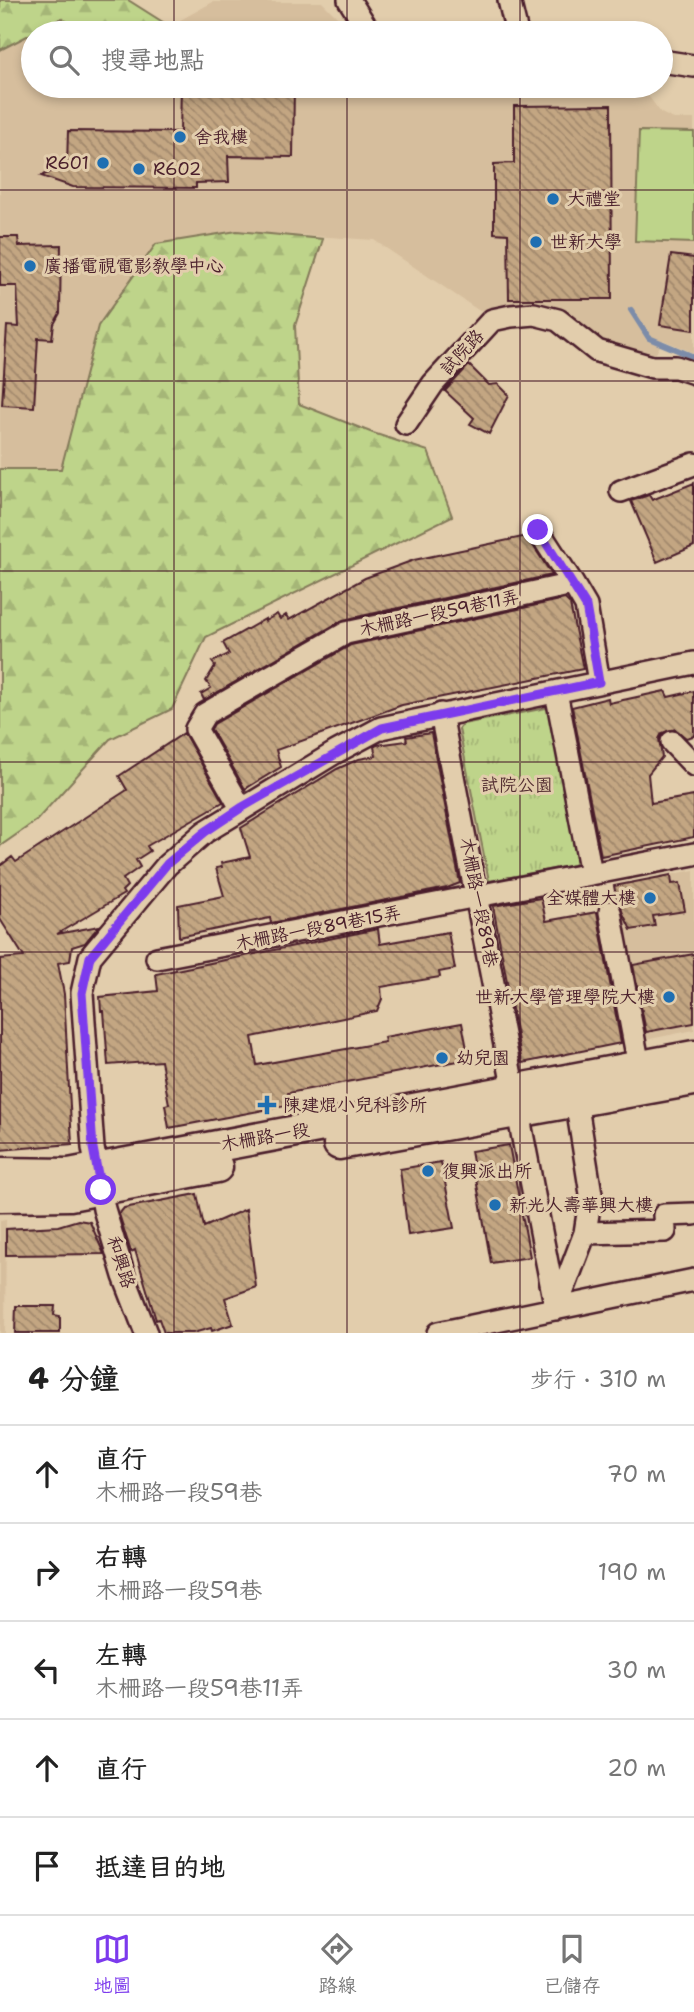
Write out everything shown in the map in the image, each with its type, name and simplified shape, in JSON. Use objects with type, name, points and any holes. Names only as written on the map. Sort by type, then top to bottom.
[{"type":"main road","name":"木柵路一段","points":[[0,1196],[70,1195],[98,1179],[517,1100],[639,1066],[694,1056]]},
{"type":"main road","name":"木柵路一段","points":[[517,1100],[576,1101],[694,1080]]},
{"type":"main road","name":"木柵路一段","points":[[0,1173],[69,1174],[98,1179]]},
{"type":"street","points":[[349,0],[362,21]]},
{"type":"street","points":[[509,0],[514,21]]},
{"type":"street","points":[[673,63],[694,66]]},
{"type":"street","name":"試院路","points":[[406,424],[433,384],[492,320],[511,316],[534,314],[558,320],[597,351],[652,367],[676,367],[694,373]]},
{"type":"street","points":[[621,491],[694,464]]},
{"type":"street","points":[[538,530],[586,606],[599,682]]},
{"type":"street","name":"木柵路一段59巷11弄","points":[[241,808],[196,729],[205,714],[346,634],[573,584]]},
{"type":"street","name":"和興路","points":[[146,1333],[124,1276],[98,1179],[82,993],[90,957],[167,864],[205,832],[241,808],[382,728],[694,663]]},
{"type":"street","points":[[556,692],[591,873]]},
{"type":"street","name":"木柵路一段89巷","points":[[441,714],[556,1309]]},
{"type":"street","points":[[672,742],[694,765]]},
{"type":"street","name":"木柵路一段89巷15弄","points":[[157,958],[694,854]]},
{"type":"street","points":[[610,912],[639,1066]]},
{"type":"street","points":[[556,1309],[585,1233],[592,1194],[576,1101]]},
{"type":"street","points":[[585,1233],[665,1231],[664,1215],[694,1214]]},
{"type":"street","points":[[438,1333],[694,1280]]},
{"type":"shaded area","points":[[213,2],[322,2],[341,21],[179,21]]},
{"type":"shaded area","name":"世新大學","points":[[21,39],[21,98],[650,98],[661,113],[674,119],[694,119],[694,353],[663,340],[655,355],[637,356],[597,340],[551,308],[478,310],[374,240],[237,231],[98,326],[61,469],[0,469],[0,50]]},
{"type":"shaded area","points":[[694,870],[694,1030],[645,1040],[614,886]]},
{"type":"shaded area","points":[[6,1219],[5,1333],[0,1333],[0,1220]]},
{"type":"green space","points":[[0,0],[128,0],[161,21],[66,21],[62,18],[56,21],[21,21],[21,39],[0,50]]},
{"type":"green space","points":[[639,131],[694,132],[694,243],[635,241]]},
{"type":"green space","points":[[237,231],[323,239],[295,326],[299,404],[428,451],[452,516],[206,637],[172,709],[110,739],[36,821],[0,846],[0,469],[61,469],[98,326],[156,244]]},
{"type":"green space","name":"試院公園","points":[[546,708],[551,710],[578,857],[574,865],[489,881],[459,729],[463,724]]},
{"type":"building","name":"舍我樓","points":[[181,98],[294,98],[293,157],[228,156],[229,182],[196,183],[196,188],[73,187],[41,176],[67,165],[68,131],[180,132]]},
{"type":"building","name":"大禮堂","points":[[611,105],[612,299],[509,299],[508,234],[494,233],[494,164],[514,163],[514,106]]},
{"type":"building","points":[[0,237],[18,237],[19,246],[61,245],[60,313],[54,324],[52,339],[38,338],[34,407],[2,405],[7,326],[19,327],[17,286],[0,286]]},
{"type":"building","points":[[671,255],[694,258],[694,330],[660,325]]},
{"type":"building","points":[[469,365],[489,385],[498,384],[509,395],[489,434],[470,424],[474,418],[445,391]]},
{"type":"building","points":[[694,483],[694,546],[657,562],[631,501],[649,495],[652,500]]},
{"type":"building","points":[[527,536],[552,575],[343,620],[204,700],[201,694],[211,688],[206,681],[215,666],[212,662],[229,654],[223,643],[265,619],[277,614],[280,619],[286,615],[289,620],[365,578],[414,560]]},
{"type":"building","points":[[565,599],[570,604],[583,669],[402,705],[276,750],[281,767],[245,789],[211,729],[214,724],[351,645]]},
{"type":"building","points":[[665,691],[668,697],[694,691],[694,736],[686,738],[675,729],[662,733],[659,739],[662,757],[648,774],[651,803],[694,796],[694,837],[601,856],[572,707],[608,698],[609,703]]},
{"type":"building","points":[[184,733],[223,802],[147,846],[150,851],[136,860],[140,867],[123,879],[127,886],[122,891],[124,894],[57,934],[99,926],[85,943],[72,947],[70,961],[58,963],[64,994],[72,1144],[0,1150],[0,959],[24,957],[0,919],[0,866],[12,857],[16,862],[127,790],[119,776]]},
{"type":"building","points":[[431,733],[460,883],[447,888],[271,923],[270,918],[179,937],[178,905],[224,896],[216,868],[222,867],[221,863],[250,857],[241,828],[337,769],[359,759],[376,756],[374,747],[377,745],[407,741],[406,737]]},
{"type":"building","name":"全媒體大樓","points":[[671,875],[672,884],[680,883],[685,911],[653,916],[655,926],[631,930],[617,901],[614,886]]},
{"type":"building","points":[[541,898],[546,921],[597,912],[621,1043],[522,1063],[493,906]]},
{"type":"building","points":[[378,929],[380,944],[448,932],[455,969],[439,972],[440,977],[381,987],[382,999],[377,1011],[252,1037],[257,1065],[385,1042],[384,1037],[462,1023],[469,1059],[288,1093],[290,1105],[169,1128],[165,1105],[169,1104],[161,1061],[108,1065],[104,1011],[101,1011],[100,997],[158,991],[156,974]]},
{"type":"building","name":"世新大學管理學院大樓","points":[[694,954],[694,1023],[646,1032],[633,965]]},
{"type":"building","name":"新光人壽華興大樓","points":[[509,1145],[530,1257],[491,1263],[471,1151]]},
{"type":"building","points":[[441,1162],[454,1228],[408,1235],[400,1169]]},
{"type":"building","points":[[197,1194],[204,1227],[246,1209],[256,1287],[225,1298],[233,1324],[212,1331],[211,1328],[193,1333],[164,1333],[159,1319],[156,1320],[135,1250],[131,1252],[119,1214],[124,1208]]},
{"type":"building","points":[[78,1220],[90,1222],[104,1254],[6,1255],[6,1229],[58,1226]]},
{"type":"building","points":[[16,1306],[55,1306],[54,1315],[60,1316],[60,1333],[15,1333]]},
{"type":"waterway","points":[[631,310],[649,338],[694,357]]},
{"type":"place","name":"舍我樓","points":[[180,137]]},
{"type":"place","name":"R601","points":[[103,163]]},
{"type":"place","name":"R602","points":[[139,169]]},
{"type":"place","name":"大禮堂","points":[[553,199]]},
{"type":"place","name":"世新大學","points":[[536,242]]},
{"type":"place","name":"廣播電視電影教學中心","points":[[30,266]]},
{"type":"place","name":"全媒體大樓","points":[[650,898]]},
{"type":"place","name":"世新大學管理學院大樓","points":[[669,997]]},
{"type":"place","name":"幼兒園","points":[[442,1058]]},
{"type":"place","name":"陳建焜小兒科診所","points":[[267,1105]]},
{"type":"place","name":"復興派出所","points":[[428,1171]]},
{"type":"place","name":"新光人壽華興大樓","points":[[495,1205]]},
{"type":"route","points":[[101,1190],[93,1148],[83,1040],[82,993],[90,957],[107,940],[167,864],[205,832],[336,752],[382,728],[599,682],[586,606],[538,530]]}]
